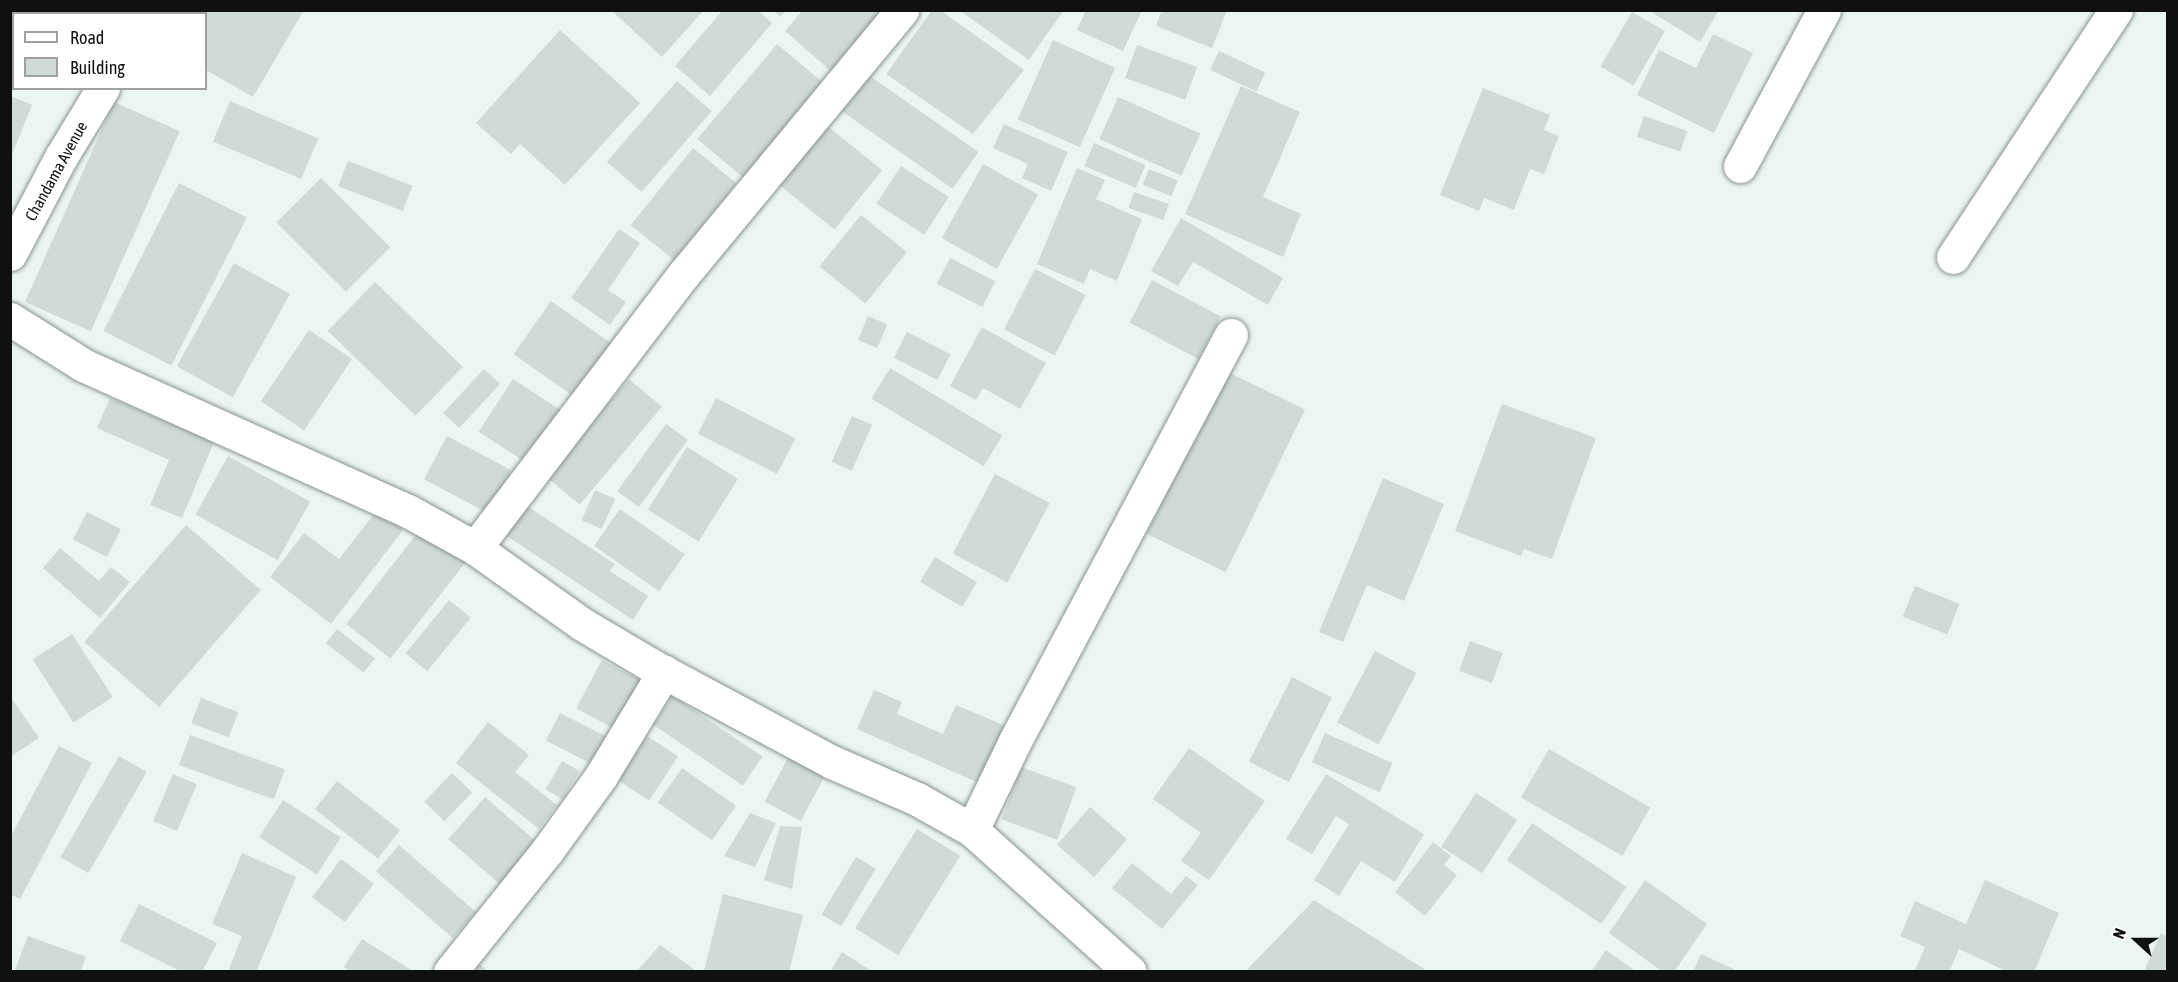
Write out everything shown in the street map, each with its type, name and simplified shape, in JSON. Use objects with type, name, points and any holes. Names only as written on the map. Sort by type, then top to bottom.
[{"type":"street","points":[[475,548],[683,275],[902,10]]},
{"type":"street","points":[[1740,166],[1824,10]]},
{"type":"street","points":[[1953,257],[2116,10]]},
{"type":"street","name":"Chandama Avenue","points":[[10,254],[61,157],[102,90]]},
{"type":"street","points":[[10,319],[83,365],[331,474],[475,548],[582,624],[664,672],[832,762],[917,799],[972,830],[1130,972]]},
{"type":"street","points":[[972,830],[1015,741],[1231,335]]},
{"type":"street","points":[[450,972],[547,851],[601,776],[664,672]]},
{"type":"building","points":[[181,10],[304,10],[253,97],[207,71],[207,12],[180,12]]},
{"type":"building","points":[[611,10],[704,10],[662,57]]},
{"type":"building","points":[[723,10],[758,10],[772,23],[710,96],[675,66]]},
{"type":"building","points":[[773,10],[786,10],[780,17]]},
{"type":"building","points":[[803,10],[892,10],[835,75],[785,31]]},
{"type":"building","points":[[932,10],[940,10],[1024,70],[973,134],[886,74]]},
{"type":"building","points":[[959,10],[1064,10],[1029,60]]},
{"type":"building","points":[[1086,10],[1142,10],[1123,51],[1077,30]]},
{"type":"building","points":[[1162,10],[1227,10],[1212,48],[1156,26]]},
{"type":"building","points":[[1648,10],[1719,10],[1700,42]]},
{"type":"building","points":[[1632,12],[1665,31],[1633,86],[1600,67]]},
{"type":"building","points":[[560,30],[640,103],[565,185],[520,144],[511,154],[476,123]]},
{"type":"building","points":[[1713,34],[1753,53],[1714,133],[1637,95],[1659,50],[1696,68]]},
{"type":"building","points":[[10,39],[12,39],[12,48],[10,56]]},
{"type":"building","points":[[1053,40],[1115,68],[1080,147],[1018,119]]},
{"type":"building","points":[[777,44],[827,86],[747,181],[697,139]]},
{"type":"building","points":[[1137,45],[1197,67],[1185,100],[1125,78]]},
{"type":"building","points":[[1219,51],[1265,73],[1256,92],[1210,70]]},
{"type":"building","points":[[867,74],[978,152],[953,189],[841,111]]},
{"type":"building","points":[[677,81],[712,111],[642,192],[607,162]]},
{"type":"building","points":[[1241,86],[1300,112],[1263,197],[1301,214],[1283,257],[1185,214]]},
{"type":"building","points":[[1483,88],[1550,115],[1544,130],[1559,136],[1544,174],[1530,169],[1514,210],[1484,198],[1479,211],[1440,195]]},
{"type":"building","points":[[10,96],[32,105],[11,157],[10,157]]},
{"type":"building","points":[[1118,97],[1200,134],[1182,176],[1099,139]]},
{"type":"building","points":[[230,101],[318,139],[301,179],[213,142]]},
{"type":"building","points":[[114,102],[180,131],[91,331],[25,302]]},
{"type":"building","points":[[1644,116],[1687,131],[1680,152],[1637,137]]},
{"type":"building","points":[[820,120],[882,170],[834,229],[772,179]]},
{"type":"building","points":[[1004,124],[1068,152],[1051,191],[1022,178],[1028,164],[993,148]]},
{"type":"building","points":[[1094,143],[1146,165],[1136,188],[1084,166]]},
{"type":"building","points":[[693,148],[737,183],[674,260],[631,225]]},
{"type":"building","points":[[348,161],[412,186],[403,211],[338,186]]},
{"type":"building","points":[[983,164],[1038,195],[997,269],[942,238]]},
{"type":"building","points":[[901,166],[949,197],[924,235],[876,204]]},
{"type":"building","points":[[1077,168],[1105,180],[1096,199],[1142,219],[1117,281],[1090,269],[1084,284],[1037,264]]},
{"type":"building","points":[[1149,169],[1178,181],[1171,196],[1143,185]]},
{"type":"building","points":[[321,178],[390,247],[346,292],[276,223]]},
{"type":"building","points":[[179,183],[247,218],[171,365],[104,331]]},
{"type":"building","points":[[1134,192],[1169,204],[1163,220],[1128,208]]},
{"type":"building","points":[[861,215],[907,252],[865,303],[819,266]]},
{"type":"building","points":[[1181,218],[1283,278],[1268,305],[1193,262],[1178,286],[1151,271]]},
{"type":"building","points":[[619,229],[640,243],[608,290],[626,302],[610,325],[571,298]]},
{"type":"building","points":[[950,258],[995,281],[982,307],[937,284]]},
{"type":"building","points":[[234,263],[290,294],[233,397],[177,366]]},
{"type":"building","points":[[1035,269],[1086,295],[1055,355],[1004,330]]},
{"type":"building","points":[[1152,280],[1221,317],[1198,359],[1129,322]]},
{"type":"building","points":[[375,282],[463,367],[416,416],[328,331]]},
{"type":"building","points":[[551,301],[614,345],[577,398],[514,354]]},
{"type":"building","points":[[868,316],[887,324],[877,348],[858,340]]},
{"type":"building","points":[[982,327],[1046,363],[1020,409],[983,388],[976,400],[950,386]]},
{"type":"building","points":[[309,330],[352,359],[304,430],[261,401]]},
{"type":"building","points":[[907,332],[951,354],[937,380],[894,358]]},
{"type":"building","points":[[890,368],[1002,435],[984,466],[871,399]]},
{"type":"building","points":[[484,369],[500,384],[459,428],[443,413]]},
{"type":"building","points":[[1226,371],[1305,410],[1226,572],[1147,534]]},
{"type":"building","points":[[513,379],[562,411],[528,464],[479,432]]},
{"type":"building","points":[[629,379],[662,407],[580,505],[547,477]]},
{"type":"building","points":[[110,398],[214,442],[182,518],[150,505],[169,460],[97,428]]},
{"type":"building","points":[[716,398],[795,438],[777,474],[698,434]]},
{"type":"building","points":[[1502,404],[1596,438],[1552,559],[1524,549],[1521,556],[1455,531]]},
{"type":"building","points":[[852,416],[872,425],[852,471],[832,462]]},
{"type":"building","points":[[666,424],[688,440],[639,507],[617,491]]},
{"type":"building","points":[[447,436],[511,470],[488,514],[424,479]]},
{"type":"building","points":[[687,447],[738,479],[699,542],[648,510]]},
{"type":"building","points":[[228,456],[310,502],[278,560],[196,515]]},
{"type":"building","points":[[995,474],[1050,503],[1007,583],[953,553]]},
{"type":"building","points":[[1383,478],[1444,504],[1404,601],[1367,585],[1343,642],[1319,632]]},
{"type":"building","points":[[595,490],[615,499],[602,529],[582,520]]},
{"type":"building","points":[[524,504],[615,564],[610,571],[648,596],[633,620],[504,534]]},
{"type":"building","points":[[620,509],[685,554],[659,591],[594,546]]},
{"type":"building","points":[[377,510],[403,530],[331,624],[270,577],[304,533],[339,559]]},
{"type":"building","points":[[87,512],[121,529],[107,557],[73,540]]},
{"type":"building","points":[[186,525],[261,590],[159,707],[84,642]]},
{"type":"building","points":[[422,527],[466,561],[390,658],[346,624]]},
{"type":"building","points":[[60,548],[99,581],[111,567],[130,582],[100,618],[43,568]]},
{"type":"building","points":[[935,557],[977,582],[962,607],[920,582]]},
{"type":"building","points":[[1915,586],[1960,604],[1947,635],[1903,617]]},
{"type":"building","points":[[449,600],[471,618],[427,671],[406,654]]},
{"type":"building","points":[[337,629],[375,659],[364,673],[326,643]]},
{"type":"building","points":[[72,634],[113,697],[73,722],[33,660]]},
{"type":"building","points":[[1470,641],[1503,653],[1492,683],[1459,671]]},
{"type":"building","points":[[1375,651],[1416,673],[1378,745],[1337,723]]},
{"type":"building","points":[[602,660],[647,684],[621,733],[576,709]]},
{"type":"building","points":[[1292,677],[1332,697],[1289,782],[1249,762]]},
{"type":"building","points":[[874,690],[902,702],[897,714],[943,734],[956,705],[1006,726],[981,784],[857,729]]},
{"type":"building","points":[[10,696],[39,738],[10,757]]},
{"type":"building","points":[[673,696],[763,756],[743,785],[653,725]]},
{"type":"building","points":[[201,698],[238,712],[229,738],[191,723]]},
{"type":"building","points":[[560,713],[608,738],[594,765],[546,741]]},
{"type":"building","points":[[488,722],[529,755],[515,772],[557,805],[539,829],[456,763]]},
{"type":"building","points":[[1325,733],[1393,763],[1380,792],[1312,762]]},
{"type":"building","points":[[190,735],[285,770],[274,800],[179,765]]},
{"type":"building","points":[[647,736],[678,756],[649,801],[618,780]]},
{"type":"building","points":[[59,746],[92,763],[20,899],[10,894],[10,838]]},
{"type":"building","points":[[1189,748],[1265,801],[1209,880],[1181,861],[1201,833],[1153,799]]},
{"type":"building","points":[[1549,749],[1650,808],[1622,856],[1521,797]]},
{"type":"building","points":[[790,754],[826,773],[801,821],[765,802]]},
{"type":"building","points":[[119,756],[147,772],[88,873],[60,857]]},
{"type":"building","points":[[562,761],[579,771],[563,800],[546,790]]},
{"type":"building","points":[[1021,767],[1076,787],[1057,840],[1002,820]]},
{"type":"building","points":[[682,768],[736,806],[712,840],[658,802]]},
{"type":"building","points":[[452,773],[472,792],[444,821],[424,802]]},
{"type":"building","points":[[173,774],[197,784],[177,831],[153,821]]},
{"type":"building","points":[[1326,774],[1424,834],[1395,882],[1361,861],[1339,896],[1314,880],[1349,824],[1336,816],[1312,854],[1286,839]]},
{"type":"building","points":[[337,781],[400,830],[378,859],[315,809]]},
{"type":"building","points":[[1476,793],[1517,820],[1482,873],[1441,847]]},
{"type":"building","points":[[485,797],[536,842],[500,884],[448,839]]},
{"type":"building","points":[[283,800],[341,838],[317,874],[259,837]]},
{"type":"building","points":[[1090,807],[1127,839],[1094,877],[1057,845]]},
{"type":"building","points":[[750,813],[776,823],[755,867],[724,856]]},
{"type":"building","points":[[1532,823],[1627,887],[1601,924],[1507,860]]},
{"type":"building","points":[[780,826],[802,827],[792,889],[764,880]]},
{"type":"building","points":[[917,829],[960,856],[898,955],[855,928]]},
{"type":"building","points":[[1433,842],[1451,856],[1444,865],[1457,875],[1425,916],[1395,892]]},
{"type":"building","points":[[399,845],[476,912],[453,938],[376,871]]},
{"type":"building","points":[[242,853],[296,877],[256,972],[228,972],[242,936],[212,924]]},
{"type":"building","points":[[856,857],[876,869],[841,926],[821,914]]},
{"type":"building","points":[[341,859],[374,884],[345,922],[312,897]]},
{"type":"building","points":[[1132,863],[1171,894],[1186,876],[1198,885],[1162,929],[1112,888]]},
{"type":"building","points":[[1645,880],[1707,924],[1674,972],[1663,972],[1609,933]]},
{"type":"building","points":[[1985,880],[2059,913],[2034,972],[2008,972],[1959,949],[1949,972],[1914,972],[1925,947],[1900,936],[1915,901],[1966,924]]},
{"type":"building","points":[[723,894],[803,915],[789,972],[704,971]]},
{"type":"building","points":[[1314,900],[1429,972],[1245,972]]},
{"type":"building","points":[[139,904],[217,943],[202,972],[182,972],[120,941]]},
{"type":"building","points":[[2161,933],[2168,937],[2168,964],[2164,972],[2151,972],[2145,969]]},
{"type":"building","points":[[28,936],[86,957],[80,972],[14,972]]},
{"type":"building","points":[[362,939],[411,970],[351,972],[344,967]]},
{"type":"building","points":[[660,945],[698,972],[636,972]]},
{"type":"building","points":[[1606,950],[1637,972],[1591,972]]},
{"type":"building","points":[[842,952],[873,972],[830,972]]},
{"type":"building","points":[[1701,954],[1740,972],[1693,972]]},
{"type":"building","points":[[476,961],[489,972],[468,972]]}]
